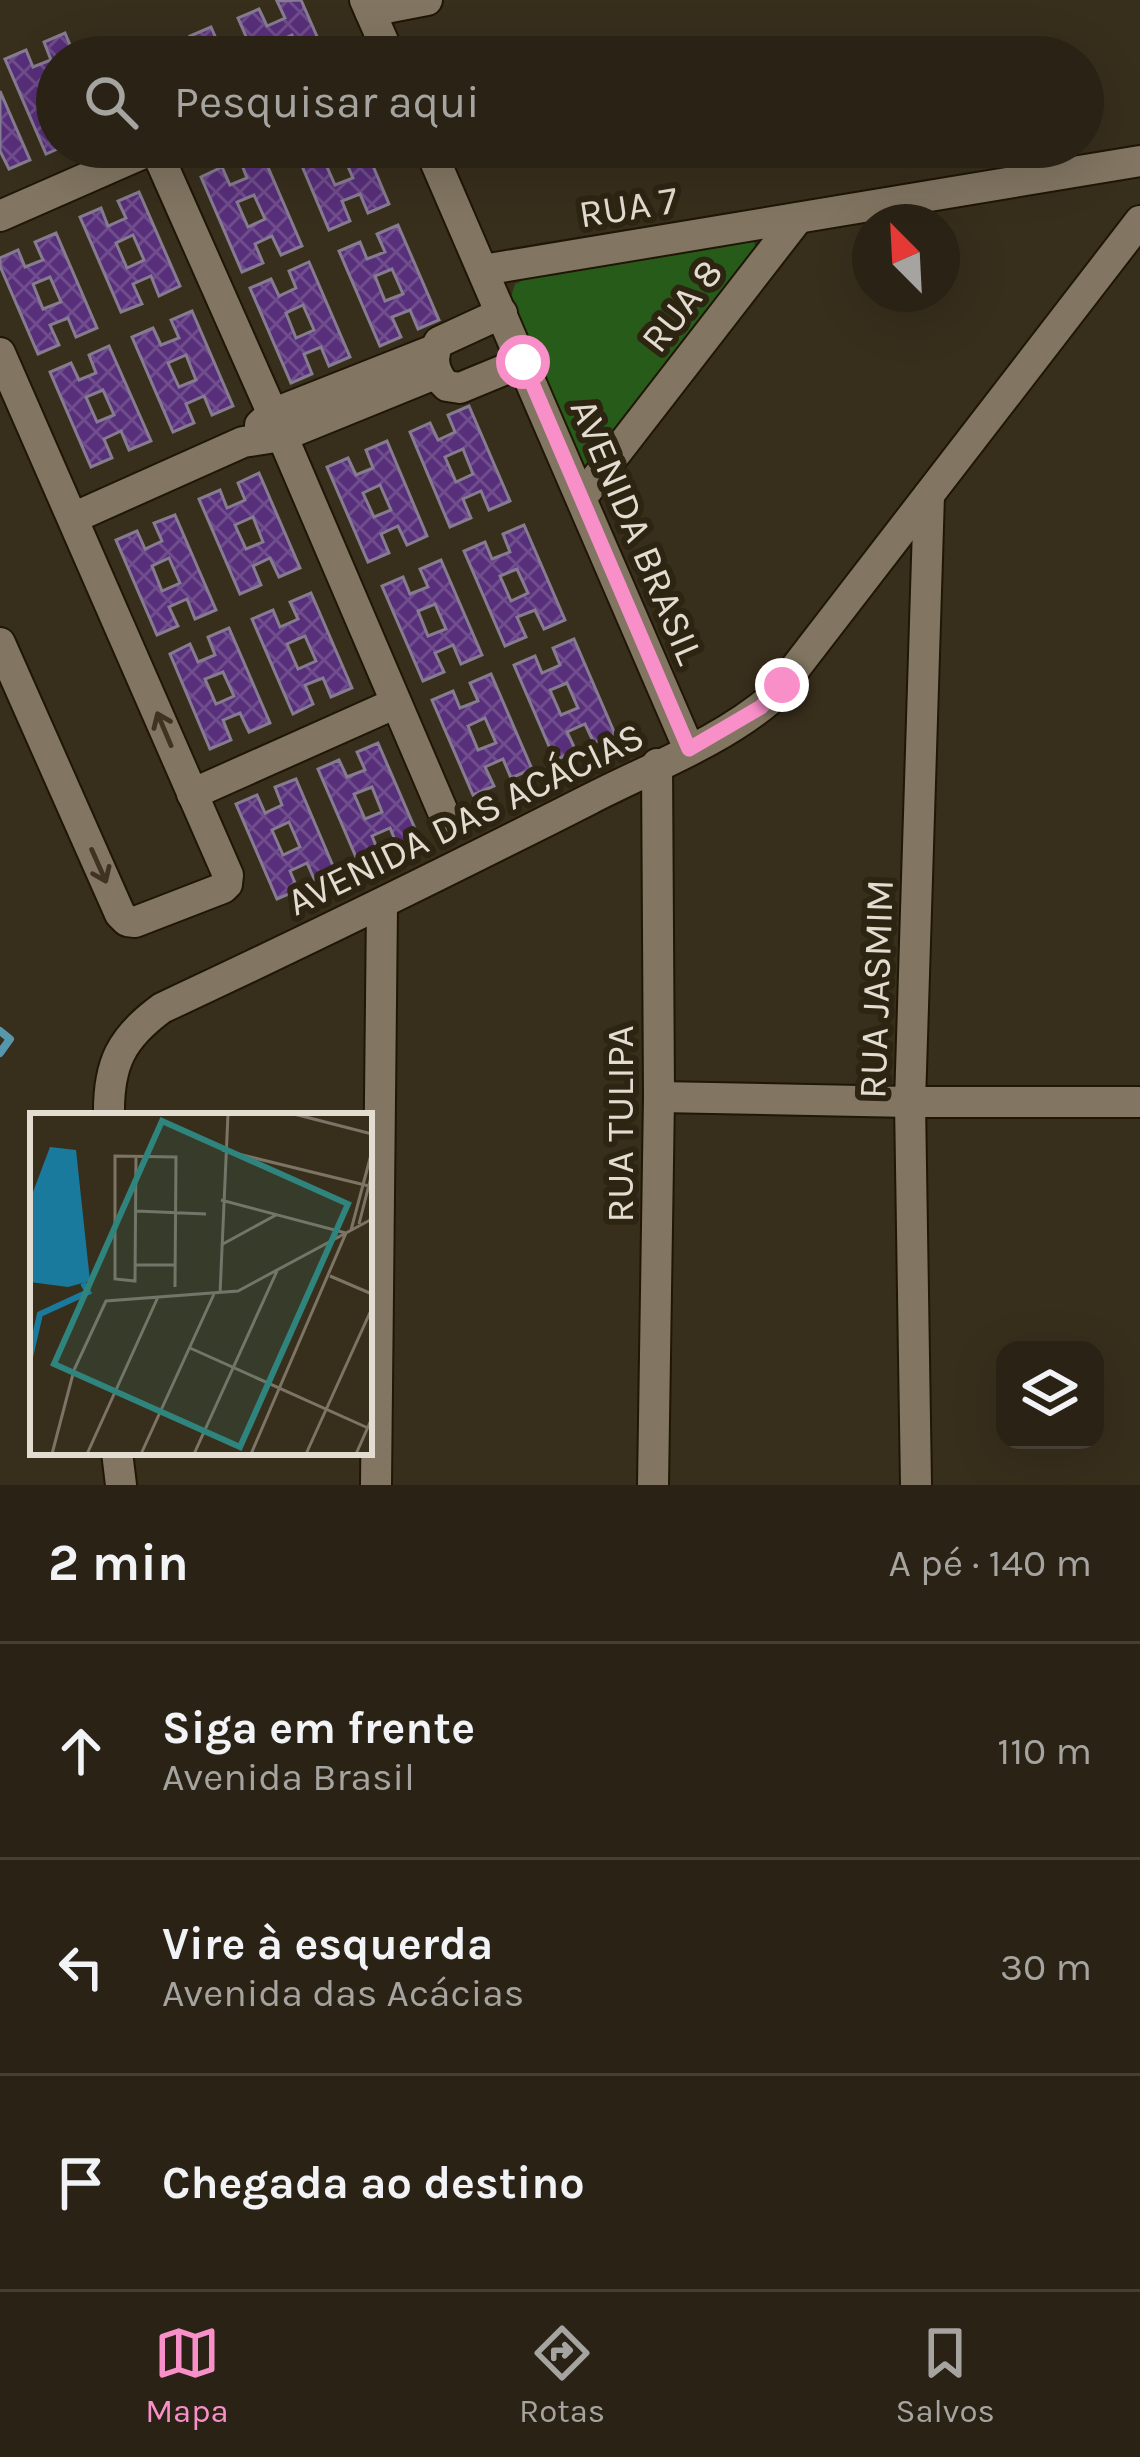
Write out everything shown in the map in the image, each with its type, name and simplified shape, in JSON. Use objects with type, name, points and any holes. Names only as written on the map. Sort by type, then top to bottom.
[{"type":"street","points":[[381,36],[367,5],[428,0]]},
{"type":"street","name":"RUA 7","points":[[1104,167],[1140,161]]},
{"type":"street","points":[[0,216],[109,168]]},
{"type":"street","points":[[164,168],[446,819]]},
{"type":"street","name":"AVENIDA BRASIL","points":[[438,168],[689,749]]},
{"type":"street","name":"RUA 7","points":[[483,270],[1098,168]]},
{"type":"street","name":"RUA 8","points":[[582,497],[798,218]]},
{"type":"street","name":"AVENIDA DAS ACÁCIAS","points":[[109,1113],[113,1072],[122,1047],[138,1025],[162,1008],[382,905],[689,749],[773,697],[1140,221]]},
{"type":"street","points":[[502,313],[443,338],[436,361],[447,386],[460,388],[523,362]]},
{"type":"street","points":[[0,353],[228,875],[223,888],[135,922],[120,914],[0,644]]},
{"type":"street","points":[[73,518],[277,425],[436,361]]},
{"type":"street","name":"RUA JASMIM","points":[[916,1485],[910,1102],[929,495]]},
{"type":"street","points":[[192,794],[396,703]]},
{"type":"street","name":"RUA TULIPA","points":[[653,1485],[659,1097],[657,764]]},
{"type":"street","points":[[376,1485],[382,905]]},
{"type":"street","points":[[659,1097],[1140,1102]]},
{"type":"street","points":[[117,1455],[121,1485]]},
{"type":"green space","points":[[751,241],[756,249],[588,467],[584,466],[510,300],[515,284]]},
{"type":"building","points":[[301,0],[317,36],[246,36],[238,18],[259,9],[267,26],[285,18],[277,1]]},
{"type":"building","points":[[211,27],[215,36],[190,36]]},
{"type":"building","points":[[26,50],[33,67],[36,131],[5,59]]},
{"type":"building","points":[[0,91],[30,160],[9,169],[0,151]]},
{"type":"building","points":[[222,168],[230,185],[247,178],[243,168],[268,168],[302,246],[281,255],[272,236],[255,244],[263,263],[242,272],[201,177]],"holes":[[[254,195],[265,219],[248,227],[237,202]]]},
{"type":"building","points":[[303,168],[328,168],[335,185],[353,178],[349,168],[374,168],[389,204],[368,213],[360,194],[342,201],[350,221],[329,230]]},
{"type":"building","points":[[139,192],[180,286],[159,296],[151,276],[133,284],[142,304],[121,312],[80,217],[101,208],[108,226],[126,218],[118,201]],"holes":[[[133,235],[144,260],[127,268],[116,243]]]},
{"type":"building","points":[[398,225],[439,320],[418,329],[410,310],[392,317],[401,337],[380,346],[339,251],[360,242],[367,259],[385,252],[377,234]],"holes":[[[392,269],[403,294],[385,301],[375,276]]]},
{"type":"building","points":[[56,233],[97,328],[76,337],[68,318],[50,325],[59,345],[38,354],[0,266],[0,258],[18,250],[25,267],[43,260],[35,242]],"holes":[[[50,277],[61,302],[43,309],[33,284]]]},
{"type":"building","points":[[309,262],[350,357],[329,366],[321,347],[304,354],[312,374],[291,383],[250,288],[271,279],[279,296],[296,288],[289,271]],"holes":[[[303,305],[314,330],[296,338],[286,313]]]},
{"type":"building","points":[[192,311],[233,406],[212,415],[204,396],[186,404],[194,423],[173,432],[132,337],[153,328],[161,345],[179,338],[171,320]],"holes":[[[186,355],[196,380],[179,387],[168,363]]]},
{"type":"building","points":[[109,346],[151,441],[129,450],[121,431],[104,439],[112,458],[91,467],[50,372],[71,363],[79,380],[96,373],[89,355]],"holes":[[[103,390],[114,415],[97,422],[86,397]]]},
{"type":"building","points":[[469,406],[510,501],[489,510],[481,491],[463,499],[471,518],[450,527],[410,432],[430,423],[438,440],[455,432],[448,415]],"holes":[[[463,449],[473,474],[456,482],[445,457]]]},
{"type":"building","points":[[387,441],[427,536],[407,545],[398,526],[381,534],[389,553],[368,562],[327,467],[348,458],[356,475],[373,468],[366,450]],"holes":[[[380,485],[391,510],[374,517],[363,493]]]},
{"type":"building","points":[[259,473],[300,568],[279,577],[270,558],[253,566],[261,585],[240,594],[199,499],[220,490],[227,508],[245,500],[238,483]],"holes":[[[253,517],[263,542],[246,549],[235,525]]]},
{"type":"building","points":[[175,515],[216,610],[195,619],[187,599],[169,607],[178,626],[157,635],[116,540],[137,531],[145,549],[162,541],[154,523]],"holes":[[[169,558],[180,583],[162,591],[152,566]]]},
{"type":"building","points":[[524,525],[565,620],[544,629],[535,610],[517,617],[526,637],[505,646],[464,551],[485,542],[492,559],[510,552],[503,534]],"holes":[[[517,569],[528,593],[511,601],[500,576]]]},
{"type":"building","points":[[441,560],[482,655],[461,664],[453,645],[435,653],[444,672],[423,681],[382,586],[403,577],[410,594],[428,587],[420,569]],"holes":[[[435,604],[446,629],[428,636],[418,611]]]},
{"type":"building","points":[[311,593],[352,688],[331,697],[323,678],[305,685],[313,704],[293,714],[252,619],[273,610],[280,627],[298,619],[290,602]],"holes":[[[305,636],[316,661],[298,669],[287,644]]]},
{"type":"building","points":[[229,628],[270,723],[249,732],[240,713],[223,720],[231,740],[210,749],[170,654],[190,644],[198,662],[215,655],[208,637]],"holes":[[[223,672],[234,696],[216,704],[205,679]]]},
{"type":"building","points":[[574,639],[615,734],[594,743],[585,724],[567,732],[576,751],[555,760],[514,665],[535,656],[542,673],[560,665],[553,648]],"holes":[[[567,683],[578,708],[561,715],[550,690]]]},
{"type":"building","points":[[491,674],[532,769],[511,778],[503,759],[485,767],[494,786],[473,795],[432,700],[453,691],[460,708],[478,701],[470,683]],"holes":[[[485,718],[496,743],[478,750],[468,726]]]},
{"type":"building","points":[[378,743],[419,838],[398,847],[390,828],[372,836],[380,855],[359,864],[318,769],[339,760],[347,777],[365,770],[357,752]],"holes":[[[372,787],[382,812],[365,819],[354,794]]]},
{"type":"building","points":[[296,779],[336,873],[316,883],[307,863],[290,871],[298,890],[277,899],[236,804],[257,795],[265,813],[282,805],[275,787]],"holes":[[[289,822],[300,847],[283,855],[272,830]]]},
{"type":"waterway","points":[[0,1031],[10,1039],[0,1053]]},
{"type":"route","points":[[523,362],[689,749],[761,707],[782,685]]}]
